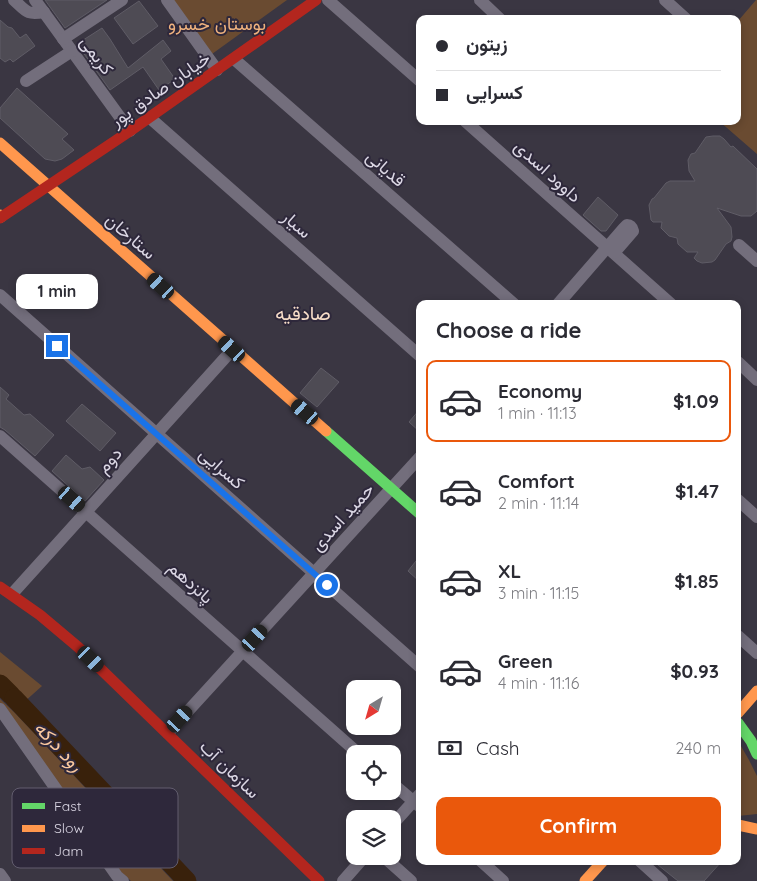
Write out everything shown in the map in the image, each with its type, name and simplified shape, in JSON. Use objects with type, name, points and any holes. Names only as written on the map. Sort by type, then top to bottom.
[{"type":"main road","name":"خیابان صادق پور","points":[[0,216],[150,118],[234,59],[311,1]]},
{"type":"main road","name":"ستارخان","points":[[0,143],[416,510]]},
{"type":"main road","name":"سازمان آب","points":[[0,587],[45,618],[65,635],[319,881]]},
{"type":"main road","points":[[741,710],[757,691]]},
{"type":"main road","points":[[741,727],[751,741],[757,754]]},
{"type":"main road","points":[[741,826],[757,830]]},
{"type":"main road","points":[[585,881],[599,865]]},
{"type":"street","points":[[14,0],[31,14],[44,12]]},
{"type":"street","name":"کریمی","points":[[35,0],[130,131]]},
{"type":"street","points":[[63,39],[122,0]]},
{"type":"street","points":[[167,0],[217,70]]},
{"type":"street","points":[[328,0],[416,77]]},
{"type":"street","points":[[480,0],[496,15]]},
{"type":"street","points":[[665,0],[682,15]]},
{"type":"street","points":[[26,81],[72,51]]},
{"type":"street","name":"قدیانی","points":[[234,59],[509,300]]},
{"type":"street","name":"سیار","points":[[150,118],[416,352]]},
{"type":"street","name":"داوود اسدی","points":[[470,125],[667,300]]},
{"type":"street","points":[[739,245],[757,261]]},
{"type":"street","points":[[562,300],[611,250]]},
{"type":"street","name":"کسرایی","points":[[0,295],[416,663]]},
{"type":"street","name":"دوم","points":[[12,594],[232,349]]},
{"type":"street","points":[[741,365],[757,380]]},
{"type":"street","name":"پانزدهم","points":[[0,436],[349,745]]},
{"type":"street","name":"حمید اسدی","points":[[168,733],[416,460]]},
{"type":"street","points":[[741,503],[757,517]]},
{"type":"street","points":[[741,639],[757,653]]},
{"type":"street","points":[[2,714],[53,788]]},
{"type":"street","points":[[401,789],[416,800]]},
{"type":"street","points":[[401,817],[416,803]]},
{"type":"street","points":[[343,881],[357,865]]},
{"type":"street","points":[[393,865],[411,881]]},
{"type":"street","points":[[485,865],[503,881]]},
{"type":"street","points":[[644,865],[662,881]]},
{"type":"street","points":[[108,868],[116,879]]},
{"type":"street","points":[[0,874],[5,881]]},
{"type":"green space","name":"بوستان خسرو","points":[[173,0],[287,0],[212,54]]},
{"type":"green space","points":[[757,0],[757,154],[724,125],[741,125],[741,18]]},
{"type":"green space","points":[[0,652],[42,686],[23,703],[0,679]]},
{"type":"green space","points":[[0,699],[86,788],[60,788],[0,706]]},
{"type":"green space","points":[[741,746],[757,776],[757,814],[741,816]]},
{"type":"green space","points":[[118,868],[161,868],[173,881],[131,881]]},
{"type":"building","points":[[45,0],[107,0],[65,28]]},
{"type":"building","points":[[139,1],[158,26],[133,44],[114,18]]},
{"type":"building","points":[[0,20],[12,28],[20,38],[26,34],[35,46],[13,62],[10,59],[5,62],[0,58]]},
{"type":"building","points":[[102,28],[128,68],[163,40],[171,51],[161,59],[175,79],[159,90],[143,67],[110,90],[77,44]]},
{"type":"building","points":[[17,88],[68,134],[62,139],[74,150],[62,159],[55,161],[45,159],[0,118],[0,108]]},
{"type":"building","points":[[720,136],[724,139],[757,169],[757,211],[751,216],[741,216],[717,208],[731,227],[731,241],[726,244],[715,260],[702,263],[694,258],[698,252],[687,252],[678,244],[677,238],[669,236],[661,228],[662,222],[653,222],[651,220],[649,205],[666,183],[670,181],[695,181],[689,171],[688,160],[706,137]]},
{"type":"building","points":[[598,197],[618,215],[606,231],[601,231],[583,215]]},
{"type":"building","points":[[321,368],[339,382],[317,407],[300,393]]},
{"type":"building","points":[[0,387],[9,395],[6,399],[24,415],[30,414],[54,435],[35,456],[0,427]]},
{"type":"building","points":[[82,404],[116,433],[100,451],[66,421]]},
{"type":"building","points":[[416,414],[416,428],[409,422]]},
{"type":"building","points":[[66,455],[82,469],[90,467],[104,480],[85,501],[52,471]]},
{"type":"building","points":[[416,561],[416,578],[408,571]]},
{"type":"building","points":[[658,865],[718,865],[704,881],[678,881]]},
{"type":"waterway","name":"رود درکه","points":[[0,684],[11,695]]},
{"type":"waterway","name":"رود درکه","points":[[14,698],[99,788]]},
{"type":"waterway","name":"رود درکه","points":[[175,868],[187,881]]},
{"type":"traffic: fast","points":[[326,431],[416,510]]},
{"type":"traffic: fast","points":[[741,727],[751,741],[757,754]]},
{"type":"traffic: slow","points":[[0,143],[326,431]]},
{"type":"traffic: slow","points":[[741,710],[757,691]]},
{"type":"traffic: slow","points":[[741,826],[757,829]]},
{"type":"traffic: slow","points":[[585,881],[599,865]]},
{"type":"traffic: jam","points":[[0,218],[130,131],[316,0]]},
{"type":"traffic: jam","points":[[0,587],[40,615],[78,647],[319,881]]},
{"type":"district","name":"صادقیه","points":[[303,313]]},
{"type":"route","points":[[57,346],[327,585]]}]
